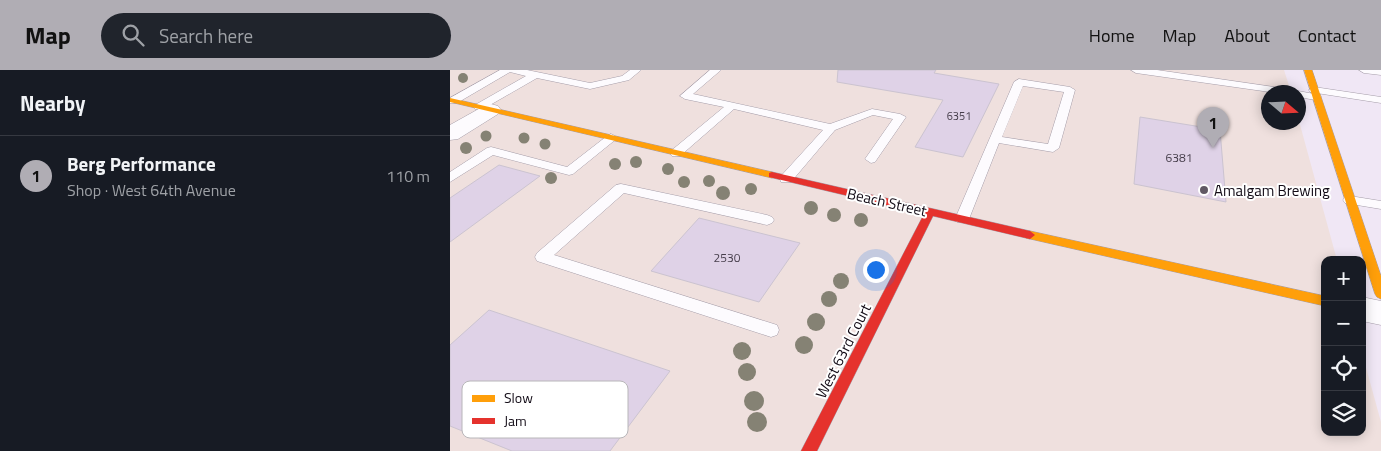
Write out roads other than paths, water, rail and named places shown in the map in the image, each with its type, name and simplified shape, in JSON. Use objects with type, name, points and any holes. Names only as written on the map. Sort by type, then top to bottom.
[{"type":"street","points":[[1308,70],[1381,294]]},
{"type":"street","name":"Beach Street","points":[[452,100],[786,179],[1321,300]]},
{"type":"street","points":[[450,134],[485,108]]},
{"type":"street","name":"West 63rd Court","points":[[809,451],[930,212]]},
{"type":"street","points":[[1366,310],[1381,313]]},
{"type":"lane","points":[[452,100],[507,70]]},
{"type":"lane","points":[[512,70],[590,86],[625,78],[636,70]]},
{"type":"lane","points":[[716,70],[685,96],[831,128]]},
{"type":"lane","points":[[1136,70],[1261,88]]},
{"type":"lane","points":[[1364,70],[1381,72]]},
{"type":"lane","points":[[485,108],[535,75]]},
{"type":"lane","points":[[962,219],[995,139],[1019,82],[1070,90],[1053,148],[995,139]]},
{"type":"lane","points":[[1306,94],[1381,100]]},
{"type":"lane","points":[[676,153],[732,105]]},
{"type":"lane","points":[[786,179],[831,128],[872,112],[900,117],[871,159]]},
{"type":"lane","points":[[450,178],[491,151],[569,171],[611,138]]},
{"type":"lane","points":[[767,220],[621,188],[542,257],[771,330]]},
{"type":"lane","points":[[1350,200],[1381,206]]},
{"type":"place","name":"Berg Performance","points":[[1213,148]]},
{"type":"place","name":"Amalgam Brewing","points":[[1204,190]]}]
